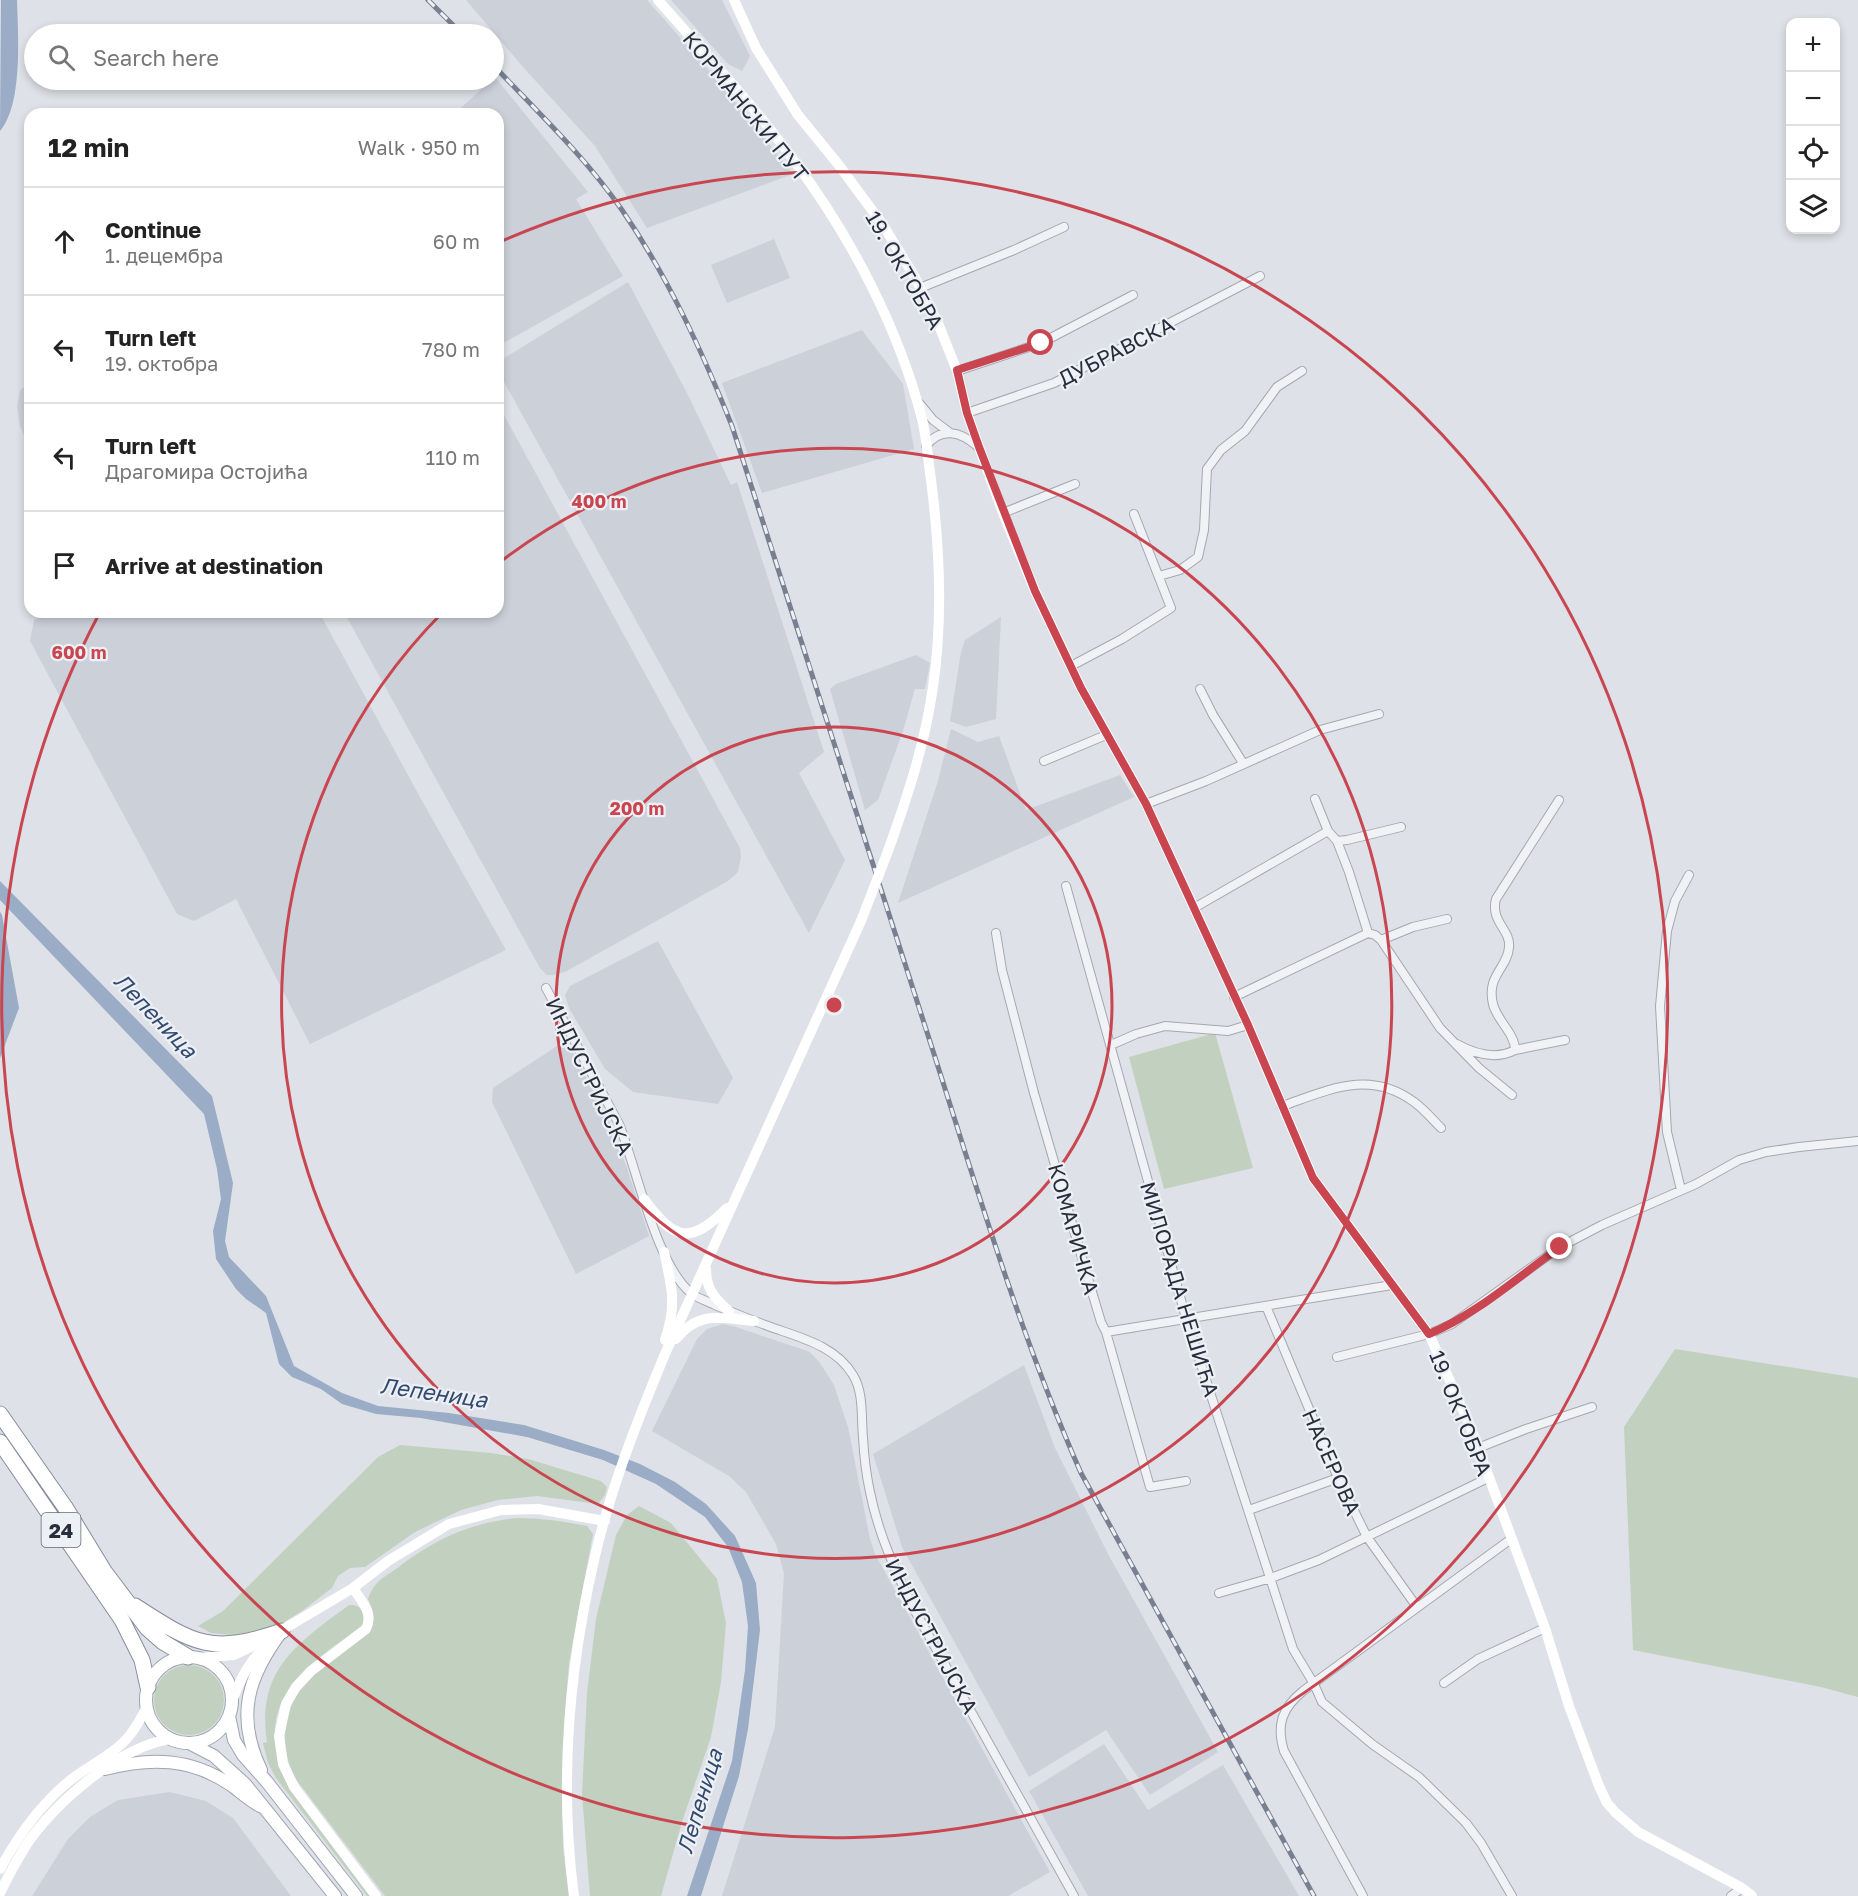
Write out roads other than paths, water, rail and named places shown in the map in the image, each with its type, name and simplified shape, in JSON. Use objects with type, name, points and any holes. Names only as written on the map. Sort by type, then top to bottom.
[{"type":"highway","name":"24","points":[[0,1414],[65,1507],[104,1571],[153,1636],[193,1657]]},
{"type":"highway","name":"24","points":[[0,1442],[122,1620],[138,1650],[148,1687]]},
{"type":"highway","points":[[126,1600],[180,1634],[215,1644],[242,1643],[282,1631]]},
{"type":"main road","points":[[267,1782],[258,1766],[249,1736],[247,1704],[253,1680],[262,1660],[282,1631]]},
{"type":"main road","points":[[148,1687],[163,1666],[177,1659],[193,1657]]},
{"type":"main road","name":"24","points":[[193,1657],[210,1662],[223,1674],[229,1684],[232,1701]]},
{"type":"main road","name":"24","points":[[147,1707],[148,1687]]},
{"type":"main road","points":[[189,1743],[210,1738],[222,1728],[229,1716],[232,1701]]},
{"type":"main road","points":[[147,1707],[155,1726],[170,1739],[189,1743],[214,1756],[245,1784],[335,1896]]},
{"type":"main road","points":[[229,1716],[236,1744],[243,1755],[267,1782],[356,1896]]},
{"type":"main road","points":[[102,1764],[147,1761],[192,1766],[207,1771],[232,1786],[248,1800],[266,1808]]},
{"type":"street","name":"КОРМАНСКИ ПУТ","points":[[658,0],[767,124],[796,163],[834,219],[871,287],[916,399],[927,446],[939,558],[939,637],[933,689],[922,743],[907,797],[861,921],[665,1354]]},
{"type":"street","name":"19. ОКТОБРА","points":[[734,0],[756,48],[798,115],[883,225],[920,288],[938,323],[957,370],[968,417],[1003,513],[1035,591],[1106,735],[1146,804],[1248,1025],[1313,1178],[1429,1334],[1478,1448],[1545,1628],[1569,1706],[1607,1803],[1626,1824],[1638,1833],[1742,1888],[1752,1896]]},
{"type":"street","points":[[920,288],[1064,227]]},
{"type":"street","name":"ДУБРАВСКА","points":[[968,417],[1054,383],[1260,276]]},
{"type":"street","points":[[957,370],[1041,343],[1133,295]]},
{"type":"street","points":[[1159,576],[1180,570],[1198,557],[1204,530],[1207,469],[1221,450],[1245,431],[1277,387],[1302,371]]},
{"type":"street","points":[[916,399],[933,420],[949,432],[960,434],[979,447]]},
{"type":"street","points":[[960,434],[966,430],[968,417]]},
{"type":"street","points":[[927,446],[932,439],[949,432]]},
{"type":"street","points":[[1003,513],[1075,484]]},
{"type":"street","points":[[1071,666],[1122,639],[1171,608],[1134,514]]},
{"type":"street","points":[[1200,688],[1213,715],[1243,763]]},
{"type":"street","points":[[1146,804],[1320,730],[1379,714]]},
{"type":"street","points":[[1044,760],[1106,735]]},
{"type":"street","points":[[1315,799],[1349,872],[1368,933]]},
{"type":"street","points":[[1515,1050],[1513,1040],[1494,1007],[1492,987],[1494,978],[1509,947],[1494,913],[1494,907],[1496,899],[1559,801]]},
{"type":"street","points":[[1336,841],[1401,827]]},
{"type":"street","points":[[1194,908],[1328,831]]},
{"type":"street","points":[[1681,1190],[1667,1132],[1660,1006],[1667,931],[1676,902],[1689,875]]},
{"type":"street","name":"МИЛОРАДА НЕШИЋА","points":[[1066,886],[1186,1318],[1293,1649],[1322,1702],[1372,1744],[1419,1777],[1466,1823],[1481,1843],[1512,1896]]},
{"type":"street","points":[[1381,940],[1413,927],[1447,919]]},
{"type":"street","name":"КОМАРИЧКА","points":[[996,933],[1002,970],[1034,1093],[1150,1487],[1186,1481]]},
{"type":"street","points":[[1234,997],[1368,933],[1376,935],[1432,1018],[1479,1068],[1512,1095]]},
{"type":"street","name":"ИНДУСТРИЈСКА","points":[[546,988],[619,1124],[628,1145],[654,1230],[674,1271],[693,1294],[729,1311],[828,1350],[840,1359],[854,1376],[859,1393],[870,1494],[877,1521],[895,1568],[920,1620],[1074,1896]]},
{"type":"street","points":[[1110,1045],[1136,1034],[1165,1026],[1228,1031],[1248,1025]]},
{"type":"street","points":[[1457,1044],[1485,1055],[1506,1054],[1515,1050],[1565,1040]]},
{"type":"street","points":[[1282,1106],[1351,1084],[1377,1084],[1396,1091],[1416,1103],[1441,1128]]},
{"type":"street","points":[[1337,1357],[1429,1334],[1452,1324],[1560,1247],[1739,1160],[1766,1152],[1858,1141]]},
{"type":"street","points":[[644,1199],[668,1228],[684,1233],[695,1232],[706,1227],[732,1203]]},
{"type":"street","points":[[650,1389],[652,1369],[666,1338],[673,1309],[673,1288],[664,1252]]},
{"type":"street","points":[[706,1264],[706,1282],[715,1298],[729,1311]]},
{"type":"street","points":[[1106,1332],[1392,1284]]},
{"type":"street","name":"НАСЕРОВА","points":[[1266,1306],[1338,1478],[1366,1538],[1417,1607]]},
{"type":"street","points":[[574,1896],[566,1798],[567,1745],[584,1613],[605,1521],[616,1485],[636,1426],[665,1354],[682,1331],[702,1318],[712,1316],[754,1321]]},
{"type":"street","points":[[1478,1448],[1592,1407]]},
{"type":"street","points":[[1249,1510],[1338,1478]]},
{"type":"street","points":[[1219,1593],[1271,1578],[1319,1560],[1488,1478]]},
{"type":"street","points":[[193,1657],[234,1655],[282,1631],[353,1588],[388,1561],[449,1524],[501,1510],[538,1509],[605,1521]]},
{"type":"street","points":[[1363,1896],[1284,1751],[1280,1738],[1286,1708],[1292,1700],[1511,1539]]},
{"type":"street","points":[[353,1588],[368,1612],[369,1620],[366,1629],[311,1671],[296,1687],[286,1704],[279,1736],[283,1764],[294,1787],[376,1896]]},
{"type":"street","points":[[1444,1683],[1478,1659],[1545,1628]]},
{"type":"street","points":[[232,1701],[245,1670],[254,1656],[282,1631]]},
{"type":"street","points":[[0,1893],[13,1866],[44,1822],[84,1785],[129,1736],[147,1707]]},
{"type":"street","points":[[0,1869],[13,1844],[46,1804],[68,1783],[144,1745],[170,1739]]},
{"type":"street","points":[[1731,1896],[1742,1888]]},
{"type":"water","points":[[1,0],[17,0],[18,68],[12,104],[0,131]]},
{"type":"water","points":[[0,881],[212,1096],[233,1183],[225,1241],[229,1257],[266,1296],[294,1366],[342,1393],[378,1406],[449,1413],[524,1425],[604,1450],[640,1464],[675,1482],[706,1504],[735,1536],[756,1583],[760,1630],[748,1729],[739,1776],[701,1896],[687,1896],[732,1761],[745,1670],[748,1626],[742,1582],[728,1547],[705,1517],[656,1484],[603,1460],[527,1437],[421,1418],[376,1414],[342,1404],[321,1389],[292,1377],[279,1364],[266,1313],[236,1289],[216,1259],[213,1231],[221,1199],[217,1169],[204,1114],[0,900]]},
{"type":"water","points":[[0,912],[19,1008],[0,1058]]},
{"type":"railway","points":[[428,0],[452,24]]},
{"type":"railway","points":[[504,76],[577,153],[622,210],[669,288],[709,370],[732,426],[1002,1265],[1059,1422],[1081,1473],[1314,1896]]},
{"type":"water label","name":"Лепеница","points":[[156,1015]]},
{"type":"water label","name":"Лепеница","points":[[434,1392]]},
{"type":"water label","name":"Лепеница","points":[[699,1801]]}]
